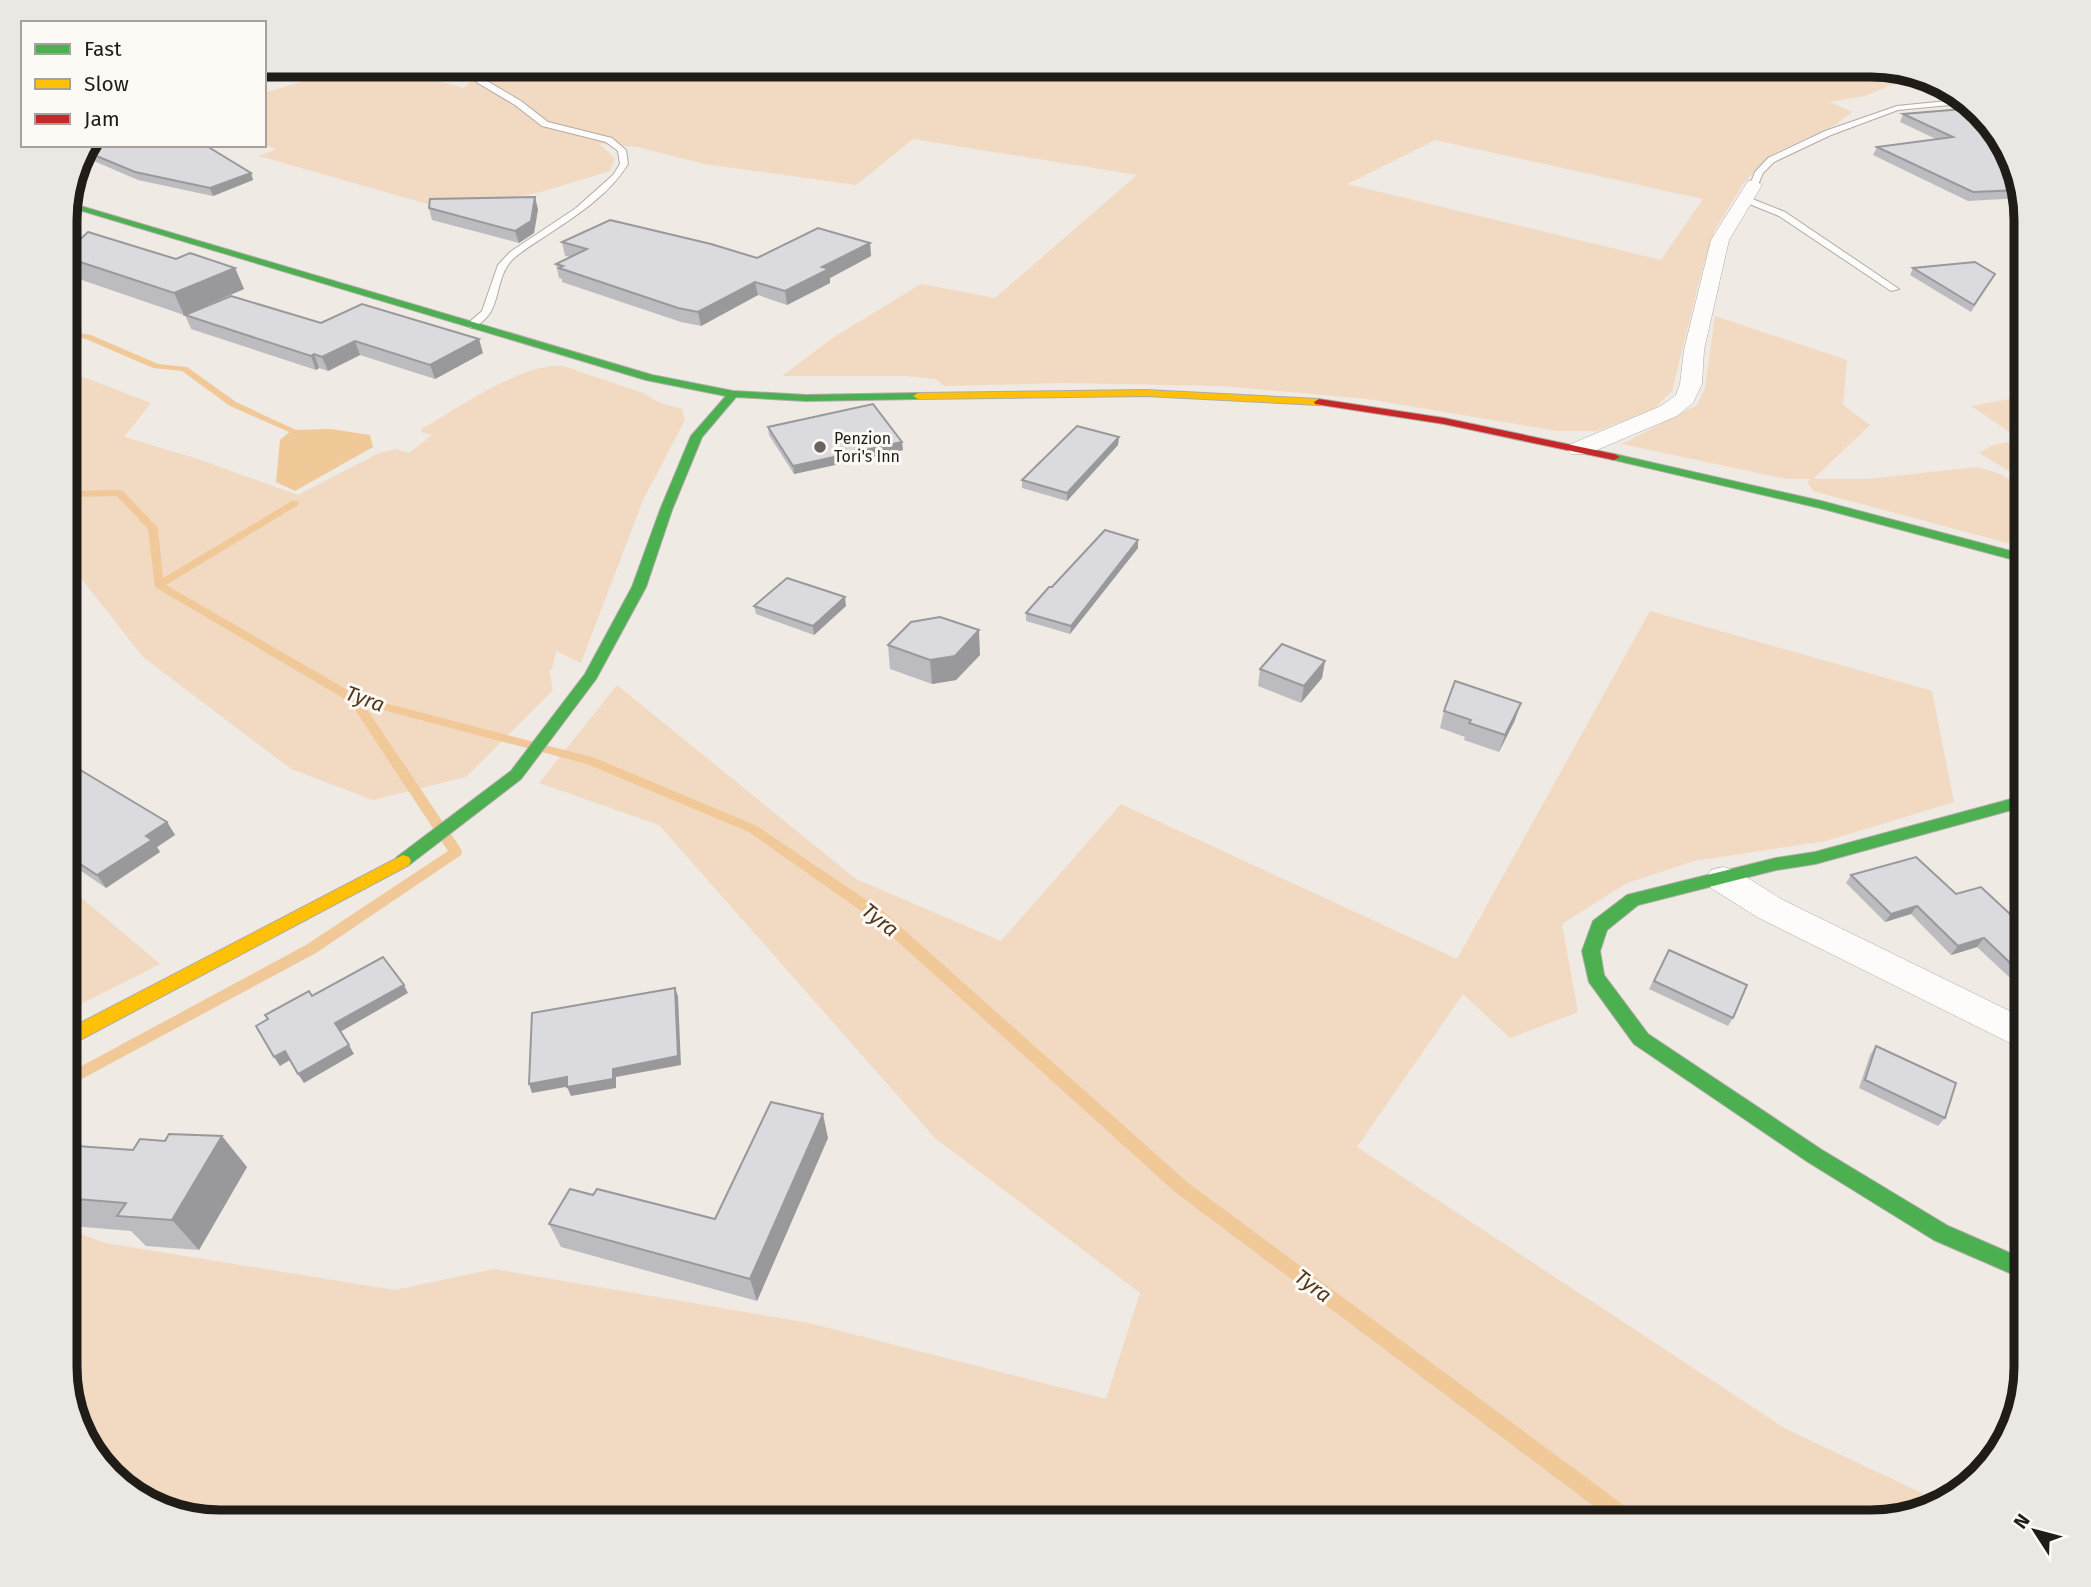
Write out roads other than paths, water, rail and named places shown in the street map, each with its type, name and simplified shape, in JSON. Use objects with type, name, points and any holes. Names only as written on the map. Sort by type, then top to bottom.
[{"type":"street","points":[[1579,449],[1669,411],[1685,398],[1691,384],[1694,350],[1720,240],[1749,192]]},
{"type":"street","points":[[77,207],[650,378],[733,394],[806,398],[1146,393],[1316,402],[1444,421],[1766,490],[1942,534],[2014,555]]},
{"type":"street","points":[[77,1034],[398,865],[516,775],[591,676],[639,587],[666,510],[697,436],[733,394]]},
{"type":"street","points":[[2014,803],[1815,858],[1776,864],[1633,900],[1599,926],[1591,951],[1595,977],[1641,1039],[1815,1156],[1941,1233],[2014,1265]]},
{"type":"street","points":[[1723,879],[1769,908],[2014,1031]]},
{"type":"lane","points":[[471,325],[487,312],[500,267],[513,254],[579,210],[616,177],[624,164],[622,150],[609,140],[545,124],[519,103],[474,77]]},
{"type":"lane","points":[[1894,289],[1749,192],[1759,172],[1771,160],[1828,133],[1897,108],[1952,103]]},
{"type":"waterway","points":[[77,335],[88,337],[156,366],[184,369],[233,404],[292,430]]},
{"type":"waterway","name":"Tyra","points":[[77,494],[120,493],[153,528],[159,585]]},
{"type":"waterway","points":[[159,585],[295,503]]},
{"type":"waterway","name":"Tyra","points":[[159,585],[354,699]]},
{"type":"waterway","points":[[77,1076],[311,949],[456,852],[354,699]]},
{"type":"waterway","name":"Tyra","points":[[354,699],[591,761],[753,829],[879,916],[1181,1187],[1614,1510]]},
{"type":"place","name":"Penzion Tori's Inn","points":[[820,447]]}]
